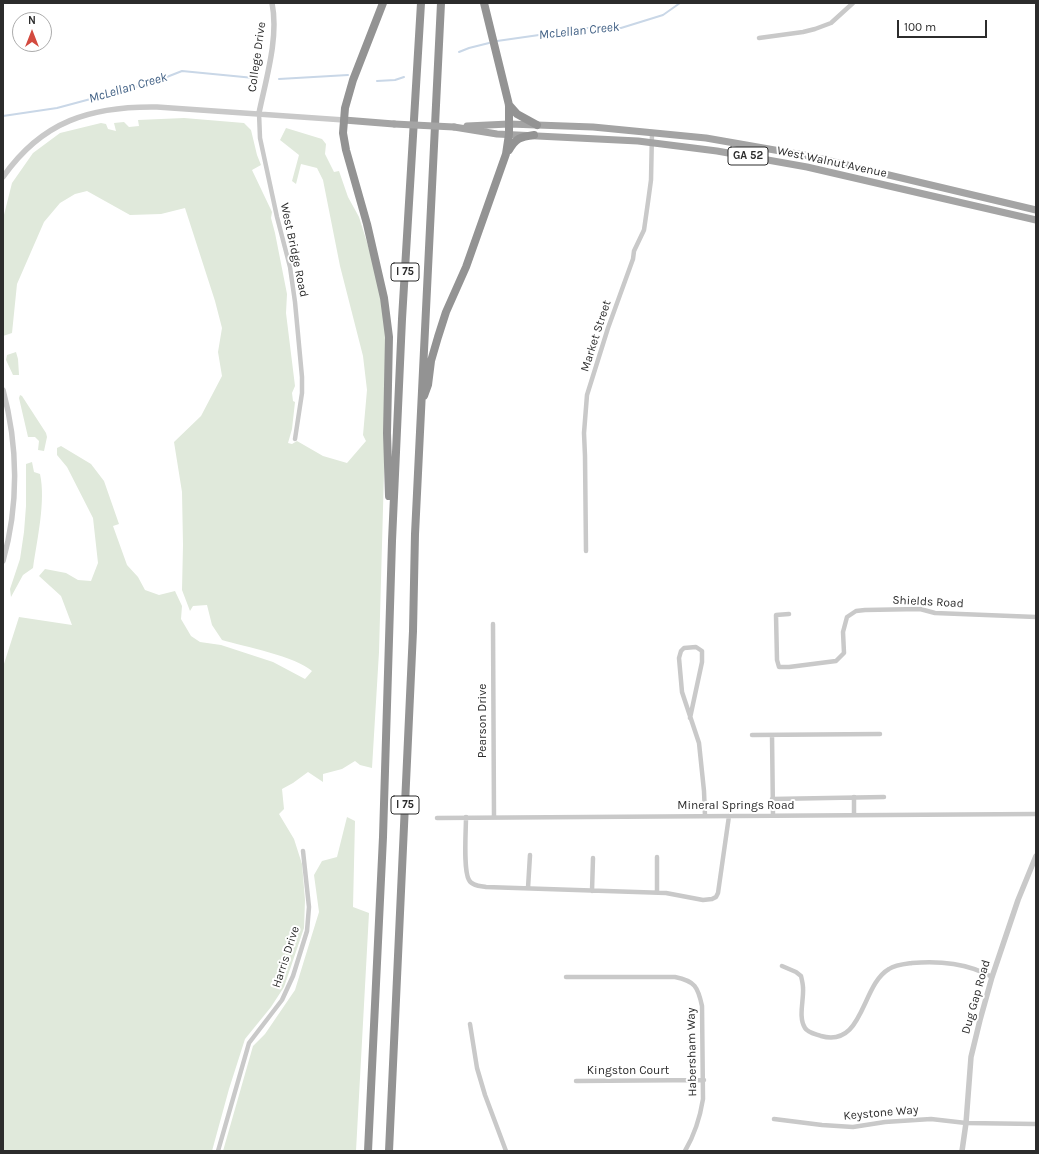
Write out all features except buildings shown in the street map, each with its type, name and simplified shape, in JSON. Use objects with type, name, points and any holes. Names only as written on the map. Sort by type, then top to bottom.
[{"type":"highway","points":[[383,3],[353,80],[345,108],[343,133],[346,150],[380,276],[389,338],[388,467],[392,541]]},
{"type":"highway","name":"I 75","points":[[368,1151],[384,816],[392,541],[403,312],[421,3]]},
{"type":"highway","name":"I 75","points":[[389,1151],[413,631],[415,534],[441,3]]},
{"type":"highway","points":[[421,405],[428,385],[434,349],[446,312],[466,267],[506,154],[509,134],[509,105],[484,3]]},
{"type":"highway","points":[[509,105],[518,114],[537,125]]},
{"type":"highway","points":[[506,154],[520,137],[534,135]]},
{"type":"main road","name":"West Walnut Avenue","points":[[344,120],[454,127],[509,134],[603,139],[717,151],[825,171],[1036,220]]},
{"type":"main road","name":"West Walnut Avenue","points":[[454,127],[509,124],[593,127],[652,132],[744,144],[826,160],[1036,210]]},
{"type":"street","name":"College Drive","points":[[259,113],[273,38],[274,14],[272,3]]},
{"type":"street","points":[[759,38],[815,29],[831,23],[853,3]]},
{"type":"street","points":[[3,177],[26,150],[47,133],[66,121],[96,111],[150,107],[259,113],[344,120]]},
{"type":"street","name":"West Bridge Road","points":[[259,113],[260,138],[277,217],[290,267],[295,302],[302,377],[302,392],[295,439]]},
{"type":"street","name":"Market Street","points":[[586,551],[586,456],[584,433],[587,395],[608,328],[634,259],[634,251],[644,230],[651,180],[652,132]]},
{"type":"street","points":[[825,171],[826,160]]},
{"type":"street","points":[[3,390],[12,432],[14,472],[12,517],[3,561]]},
{"type":"street","name":"Shields Road","points":[[789,614],[776,615],[777,660],[779,667],[836,661],[844,653],[843,632],[847,617],[856,611],[920,609],[935,613],[1036,617]]},
{"type":"street","name":"Pearson Drive","points":[[492,624],[494,817]]},
{"type":"street","points":[[690,718],[703,655],[702,650],[696,647],[684,648],[681,651],[679,658],[682,692],[690,718],[698,743],[704,791],[705,816]]},
{"type":"street","points":[[772,734],[772,815]]},
{"type":"street","points":[[752,735],[880,734]]},
{"type":"street","points":[[854,797],[854,815]]},
{"type":"street","points":[[772,799],[884,797]]},
{"type":"street","name":"Mineral Springs Road","points":[[437,818],[1036,814]]},
{"type":"street","points":[[466,817],[466,867],[469,881],[474,885],[486,887],[657,892],[703,900],[716,897],[720,884],[729,816]]},
{"type":"street","name":"Harris Drive","points":[[218,1151],[249,1043],[282,1000],[293,976],[307,931],[310,907],[303,851]]},
{"type":"street","points":[[528,888],[530,855]]},
{"type":"street","name":"Dug Gap Road","points":[[962,1151],[966,1123],[971,1057],[980,1020],[992,977],[1018,900],[1036,856]]},
{"type":"street","points":[[657,857],[657,892]]},
{"type":"street","points":[[592,891],[593,858]]},
{"type":"street","points":[[782,966],[796,972],[801,976],[803,989],[802,1018],[805,1028],[812,1033],[826,1037],[836,1036],[853,1027],[878,977],[890,968],[905,964],[944,962],[980,970],[992,977]]},
{"type":"street","name":"Habersham Way","points":[[566,977],[675,977],[686,979],[695,985],[699,992],[702,1006],[704,1099],[694,1135],[685,1151]]},
{"type":"street","points":[[470,1024],[477,1068],[505,1150]]},
{"type":"street","name":"Kingston Court","points":[[576,1081],[704,1080]]},
{"type":"street","name":"Keystone Way","points":[[774,1119],[853,1127],[885,1122],[931,1119],[966,1123],[1036,1124]]},
{"type":"shaded area","points":[[184,118],[244,123],[251,130],[261,165],[252,170],[272,212],[271,218],[287,294],[286,313],[295,386],[292,393],[293,401],[295,402],[292,429],[288,443],[292,444],[297,441],[323,456],[347,463],[366,441],[363,435],[367,390],[363,356],[340,266],[323,180],[317,168],[301,164],[296,184],[292,181],[299,155],[280,140],[286,128],[322,139],[326,144],[325,154],[334,172],[339,171],[348,197],[359,217],[376,271],[387,338],[387,365],[379,652],[372,768],[360,765],[355,761],[342,769],[323,774],[323,782],[308,772],[282,789],[284,809],[279,814],[294,839],[302,864],[305,900],[304,928],[284,987],[271,1007],[245,1039],[229,1089],[212,1151],[3,1151],[3,667],[19,617],[72,625],[61,596],[39,576],[45,569],[66,573],[78,580],[91,581],[98,563],[93,518],[67,467],[57,455],[57,448],[61,446],[91,464],[104,481],[119,524],[113,526],[127,565],[138,577],[145,590],[159,595],[175,591],[182,606],[181,619],[191,636],[200,642],[221,645],[273,662],[305,679],[312,671],[295,661],[222,640],[212,625],[207,605],[193,606],[190,611],[182,590],[182,492],[174,442],[201,416],[222,376],[218,352],[222,328],[215,301],[185,208],[161,214],[130,215],[87,191],[75,194],[60,203],[44,222],[17,284],[12,333],[3,336],[3,219],[12,183],[33,153],[60,133],[101,123],[106,124],[108,129],[116,131],[114,123],[124,122],[129,127],[139,126],[138,120]]},
{"type":"shaded area","points":[[16,352],[19,375],[13,375],[6,360],[7,355]]},
{"type":"shaded area","points":[[20,395],[46,433],[47,437],[44,451],[38,450],[39,441],[35,437],[28,437],[19,398]]},
{"type":"shaded area","points":[[32,462],[34,472],[40,474],[42,485],[39,533],[33,568],[23,575],[11,597],[10,589],[20,559],[24,532],[26,506],[26,464]]},
{"type":"shaded area","points":[[347,817],[355,821],[353,907],[369,913],[356,1151],[223,1151],[253,1046],[265,1034],[295,990],[319,912],[314,875],[322,861],[337,857]]},
{"type":"waterway","name":"McLellan Creek","points":[[497,41],[588,28],[621,28],[663,15],[680,3]]},
{"type":"waterway","name":"McLellan Creek","points":[[459,52],[489,43]]},
{"type":"waterway","name":"McLellan Creek","points":[[3,116],[57,108],[154,82],[182,71],[254,78]]},
{"type":"waterway","name":"McLellan Creek","points":[[279,79],[348,75]]},
{"type":"waterway","name":"McLellan Creek","points":[[377,81],[395,80],[404,77]]}]
